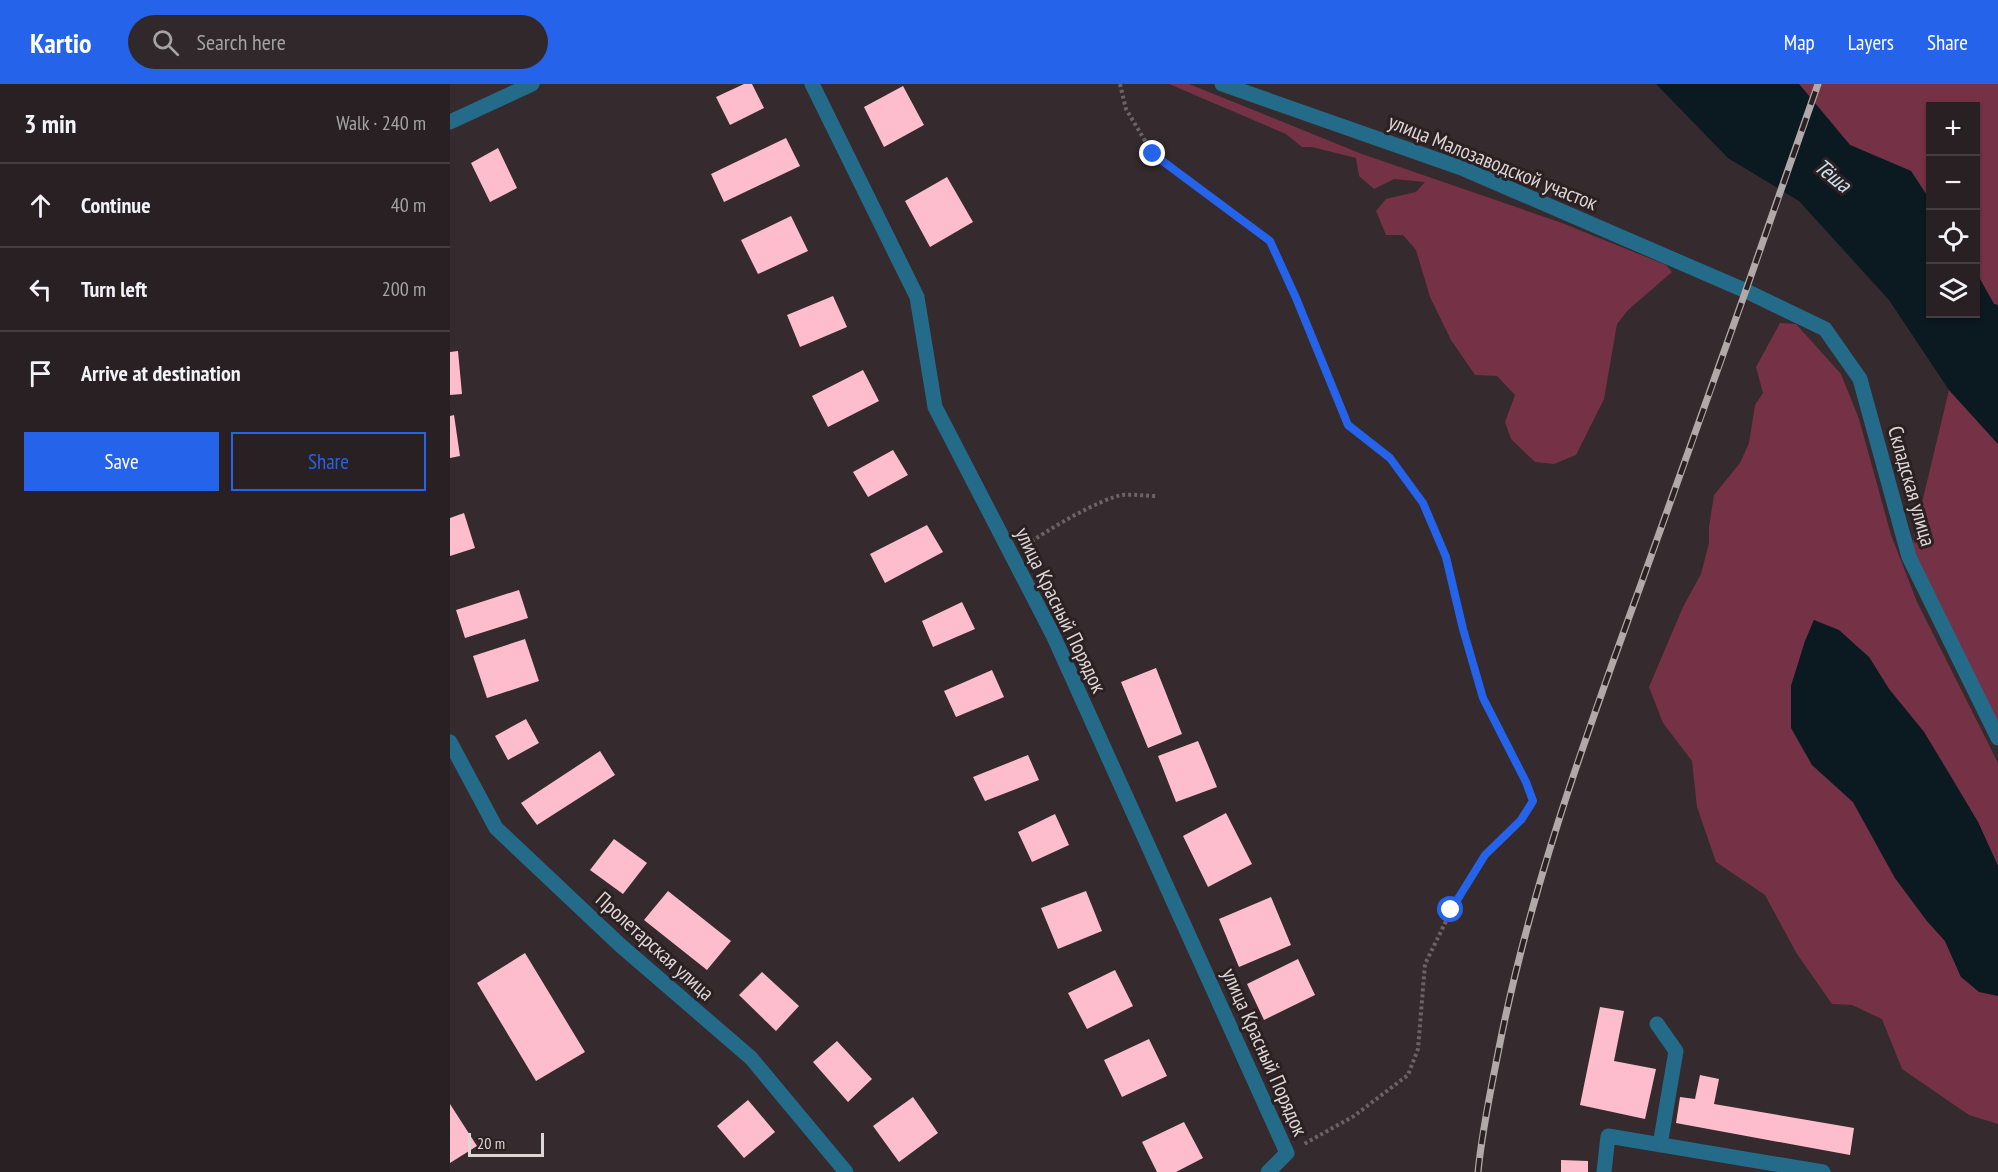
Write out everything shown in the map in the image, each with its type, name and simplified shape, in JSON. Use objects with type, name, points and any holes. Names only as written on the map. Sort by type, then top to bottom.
[{"type":"street","points":[[450,122],[532,84]]},
{"type":"street","name":"улица Красный Порядок","points":[[812,84],[917,297],[935,407],[1053,635],[1287,1153]]},
{"type":"street","name":"улица Малозаводской участок","points":[[1222,84],[1464,169],[1744,290]]},
{"type":"street","name":"Складская улица","points":[[1744,290],[1825,329],[1860,379],[1909,557],[1998,738]]},
{"type":"street","name":"Пролетарская улица","points":[[450,742],[496,828],[620,945],[751,1058],[846,1172]]},
{"type":"street","points":[[1657,1024],[1676,1051],[1660,1145]]},
{"type":"street","points":[[1604,1172],[1608,1136],[1823,1172]]},
{"type":"street","points":[[1268,1172],[1287,1153]]},
{"type":"path","points":[[1120,84],[1126,109],[1153,154],[1270,241],[1348,425],[1390,458],[1423,503],[1446,557],[1463,629],[1483,698],[1526,782],[1533,801],[1521,820],[1485,855],[1451,910],[1425,964],[1418,1049],[1408,1075],[1354,1116],[1287,1153]]},
{"type":"path","points":[[1013,557],[1037,537],[1101,502],[1122,495],[1156,496]]},
{"type":"shaded area","points":[[1169,84],[1189,84],[1362,154],[1562,223],[1666,265],[1672,272],[1628,310],[1617,324],[1604,399],[1576,455],[1554,464],[1535,462],[1511,439],[1505,422],[1515,395],[1497,376],[1475,375],[1451,340],[1430,297],[1416,250],[1403,235],[1386,235],[1376,211],[1386,199],[1416,192],[1425,182],[1394,179],[1374,189],[1359,176],[1356,158],[1312,147],[1302,147],[1286,134]]},
{"type":"shaded area","points":[[1799,84],[1998,84],[1998,305],[1994,304],[1980,279],[1980,102],[1926,102],[1926,194],[1911,171],[1850,145]]},
{"type":"shaded area","points":[[1780,323],[1796,324],[1841,374],[1859,419],[1891,535],[1917,602],[1998,763],[1998,866],[1978,822],[1924,732],[1889,689],[1869,657],[1814,620],[1791,686],[1812,765],[1853,802],[1895,878],[1945,941],[1961,977],[1998,996],[1998,1124],[1969,1115],[1902,1069],[1882,1019],[1852,1005],[1832,1004],[1797,954],[1765,895],[1716,862],[1697,807],[1692,761],[1663,723],[1649,687],[1683,607],[1701,574],[1709,543],[1714,495],[1740,463],[1749,443],[1755,405],[1763,393],[1756,367]]},
{"type":"shaded area","points":[[1949,390],[1998,444],[1998,738],[1909,557]]},
{"type":"water","name":"Тёша","points":[[1656,84],[1799,84],[1850,145],[1911,171],[1926,194],[1926,318],[1980,318],[1980,279],[1994,304],[1998,305],[1998,444],[1949,390],[1889,300],[1799,201],[1728,158]]},
{"type":"water","points":[[1814,620],[1839,630],[1869,657],[1889,689],[1924,732],[1978,822],[1998,866],[1998,996],[1979,992],[1961,977],[1945,941],[1895,878],[1853,802],[1812,765],[1791,728],[1791,686]]},
{"type":"building","points":[[744,84],[752,84],[764,108],[730,125],[716,97]]},
{"type":"building","points":[[903,86],[924,125],[884,147],[864,107]]},
{"type":"building","points":[[786,138],[800,166],[724,202],[711,174]]},
{"type":"building","points":[[498,148],[517,188],[490,202],[471,163]]},
{"type":"building","points":[[947,177],[973,222],[930,247],[905,201]]},
{"type":"building","points":[[791,216],[808,251],[758,274],[741,240]]},
{"type":"building","points":[[833,296],[847,327],[800,347],[787,315]]},
{"type":"building","points":[[458,351],[462,394],[450,395],[450,352]]},
{"type":"building","points":[[863,370],[879,401],[828,427],[812,396]]},
{"type":"building","points":[[454,415],[460,456],[450,458],[450,416]]},
{"type":"building","points":[[893,450],[908,475],[868,497],[853,472]]},
{"type":"building","points":[[464,513],[475,548],[450,556],[450,518]]},
{"type":"building","points":[[927,525],[943,552],[885,583],[870,554]]},
{"type":"building","points":[[519,590],[528,618],[465,638],[456,610]]},
{"type":"building","points":[[962,602],[975,629],[933,647],[922,621]]},
{"type":"building","points":[[525,639],[539,681],[487,698],[473,656]]},
{"type":"building","points":[[1156,668],[1182,734],[1148,748],[1121,682]]},
{"type":"building","points":[[992,670],[1004,697],[956,717],[944,691]]},
{"type":"building","points":[[526,719],[539,743],[508,760],[495,736]]},
{"type":"building","points":[[1198,741],[1217,787],[1176,802],[1158,756]]},
{"type":"building","points":[[600,751],[615,775],[537,825],[521,803]]},
{"type":"building","points":[[1028,755],[1039,780],[985,801],[973,777]]},
{"type":"building","points":[[1226,813],[1252,864],[1208,887],[1183,836]]},
{"type":"building","points":[[1055,814],[1069,845],[1032,862],[1018,832]]},
{"type":"building","points":[[614,839],[647,863],[623,894],[590,870]]},
{"type":"building","points":[[668,891],[731,941],[707,970],[644,920]]},
{"type":"building","points":[[1086,891],[1102,931],[1058,949],[1041,908]]},
{"type":"building","points":[[1271,897],[1291,945],[1239,967],[1219,919]]},
{"type":"building","points":[[525,953],[585,1052],[536,1081],[477,983]]},
{"type":"building","points":[[1298,959],[1315,995],[1264,1020],[1247,984]]},
{"type":"building","points":[[1115,970],[1133,1006],[1087,1029],[1068,993]]},
{"type":"building","points":[[762,972],[799,1006],[776,1031],[739,995]]},
{"type":"building","points":[[1600,1007],[1624,1011],[1614,1061],[1656,1069],[1645,1119],[1580,1105]]},
{"type":"building","points":[[1149,1039],[1167,1076],[1122,1097],[1104,1060]]},
{"type":"building","points":[[837,1041],[872,1079],[848,1102],[813,1062]]},
{"type":"building","points":[[1700,1075],[1719,1079],[1714,1104],[1854,1128],[1850,1155],[1676,1123],[1680,1097],[1695,1099]]},
{"type":"building","points":[[913,1097],[938,1133],[899,1162],[873,1126]]},
{"type":"building","points":[[748,1100],[775,1132],[744,1158],[717,1126]]},
{"type":"building","points":[[450,1104],[477,1146],[450,1163]]},
{"type":"building","points":[[1184,1122],[1203,1158],[1176,1172],[1157,1172],[1142,1142]]},
{"type":"building","points":[[1561,1160],[1588,1161],[1588,1172],[1561,1172]]},
{"type":"railway","points":[[1478,1172],[1487,1110],[1512,989],[1526,931],[1560,815],[1818,84]]},
{"type":"route","points":[[1153,154],[1270,241],[1348,425],[1390,458],[1423,503],[1446,557],[1463,629],[1483,698],[1526,782],[1533,801],[1521,820],[1485,855],[1451,910]]}]
